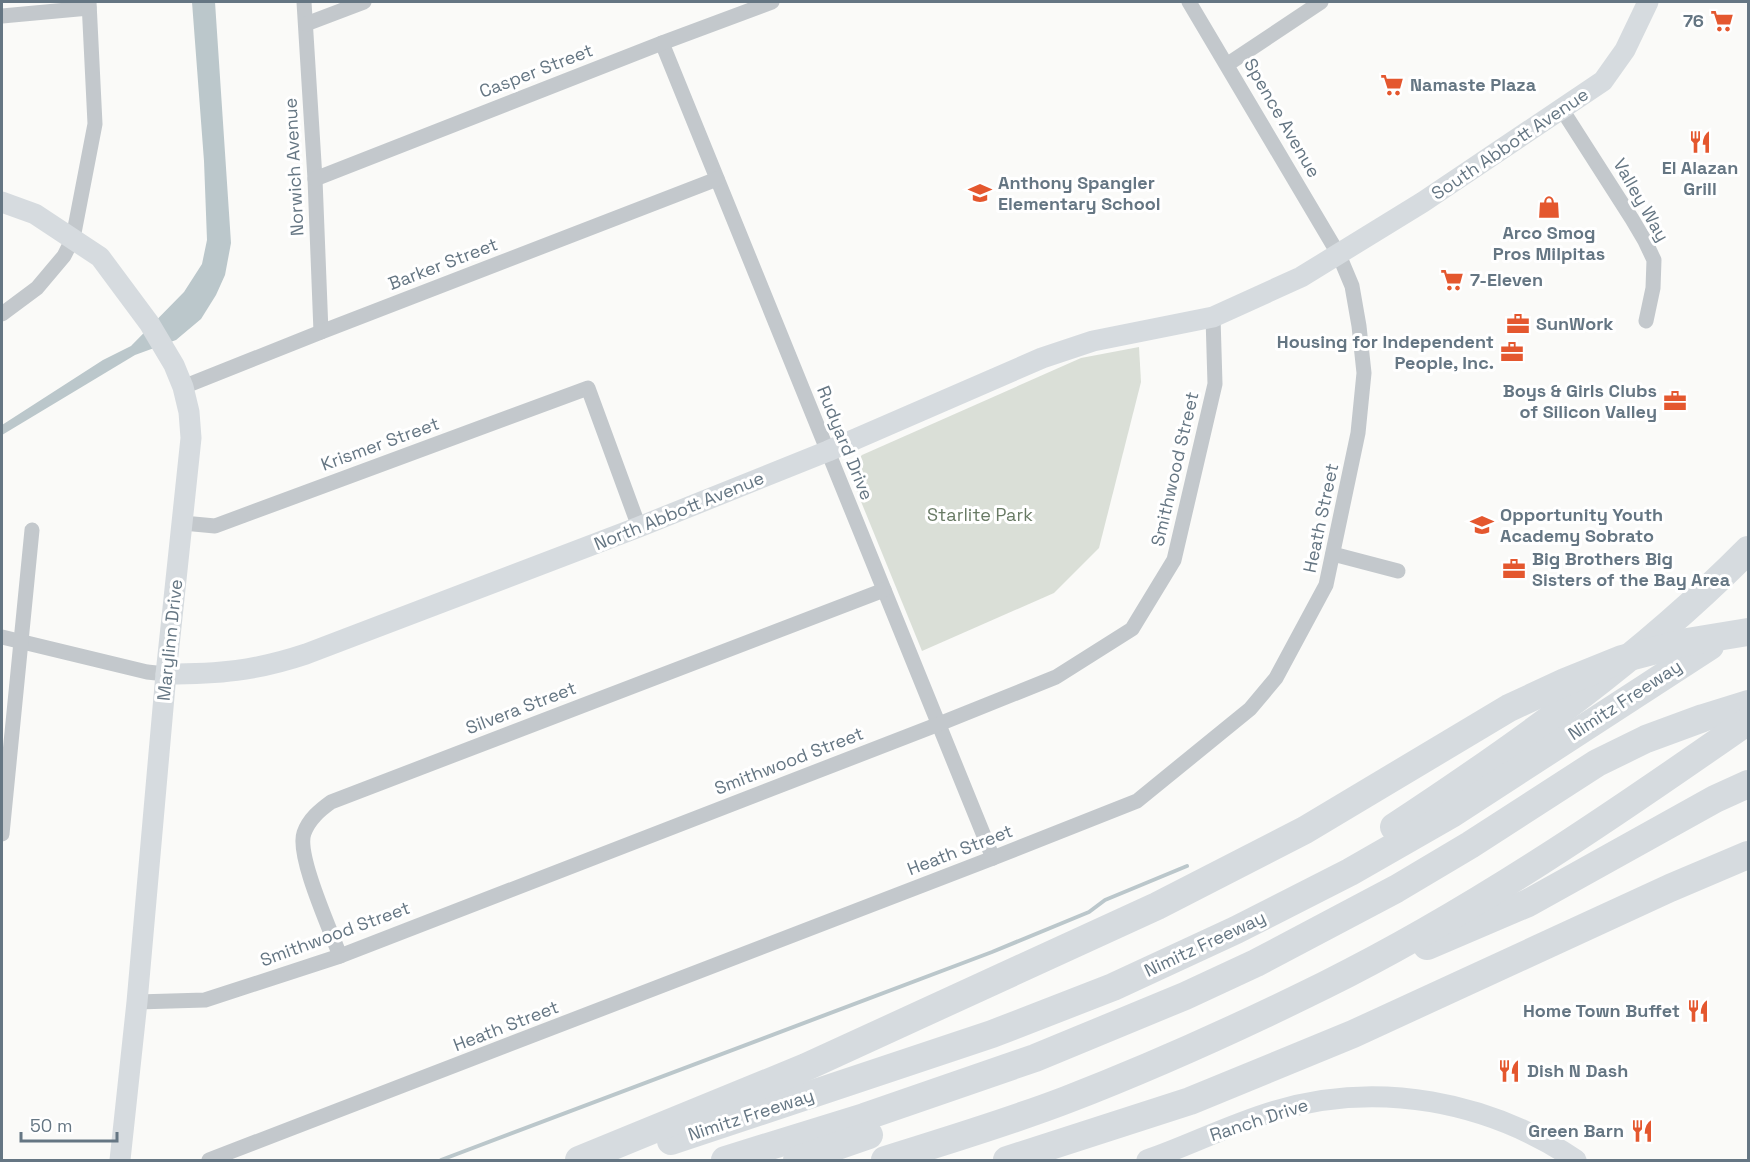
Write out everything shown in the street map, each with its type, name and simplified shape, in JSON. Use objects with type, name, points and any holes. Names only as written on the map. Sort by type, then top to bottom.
[{"type":"highway","points":[[1236,930],[1469,777],[1544,724],[1668,625],[1749,550]]},
{"type":"highway","name":"Nimitz Freeway","points":[[612,1161],[992,1034],[1113,987],[1236,930],[1350,872],[1453,813],[1682,662],[1749,623]]},
{"type":"highway","points":[[579,1161],[806,1067],[1157,906],[1305,830],[1509,708],[1564,682],[1622,659],[1687,642],[1749,632]]},
{"type":"highway","points":[[797,1161],[1051,1068],[1192,1010],[1262,977],[1403,903],[1478,858],[1598,763],[1646,739],[1749,704]]},
{"type":"highway","points":[[725,1161],[864,1117],[1035,1058],[1185,996],[1396,890],[1470,845],[1550,802],[1652,753],[1708,732],[1749,721]]},
{"type":"highway","points":[[885,1161],[1043,1108],[1134,1073],[1327,984],[1415,937],[1502,886],[1749,721]]},
{"type":"highway","points":[[1327,984],[1468,930],[1528,903],[1715,800],[1749,784]]},
{"type":"highway","points":[[1007,1161],[1190,1101],[1278,1066],[1749,855]]},
{"type":"street","name":"Norwich Avenue","points":[[304,2],[315,179],[321,332]]},
{"type":"street","points":[[306,24],[364,2]]},
{"type":"street","name":"Casper Street","points":[[315,179],[772,2]]},
{"type":"street","name":"Spence Avenue","points":[[1189,2],[1228,64],[1339,255]]},
{"type":"street","points":[[1228,64],[1321,2]]},
{"type":"street","name":"South Abbott Avenue","points":[[1339,255],[1423,202],[1603,81],[1625,50],[1648,2]]},
{"type":"street","points":[[2,16],[89,5],[95,124],[73,238],[64,256],[37,288],[2,314]]},
{"type":"street","name":"Rudyard Drive","points":[[662,43],[993,858]]},
{"type":"street","name":"Valley Way","points":[[1561,108],[1641,233],[1654,260],[1653,288],[1646,321]]},
{"type":"street","name":"Barker Street","points":[[183,387],[717,179]]},
{"type":"street","name":"Marylinn Drive","points":[[2,202],[35,214],[100,257],[165,348],[183,387],[189,412],[191,438],[166,674],[137,1002],[120,1161]]},
{"type":"street","name":"North Abbott Avenue","points":[[2,637],[147,672],[166,674],[231,673],[285,662],[639,527],[828,451],[1042,358],[1094,341],[1213,317],[1301,277],[1339,255]]},
{"type":"street","name":"Heath Street","points":[[209,1161],[1137,801],[1250,709],[1276,678],[1326,585],[1358,433],[1364,373],[1352,286],[1339,255]]},
{"type":"street","name":"Smithwood Street","points":[[137,1002],[205,1000],[340,956],[1056,677],[1132,629],[1174,560],[1215,384],[1213,317]]},
{"type":"street","name":"Krismer Street","points":[[183,523],[215,526],[588,388],[639,527]]},
{"type":"street","points":[[2,834],[32,530]]},
{"type":"street","points":[[1333,554],[1398,571]]},
{"type":"street","name":"Silvera Street","points":[[340,956],[304,859],[303,834],[315,814],[331,802],[884,590]]},
{"type":"street","name":"Ranch Drive","points":[[1147,1161],[1276,1110],[1323,1100],[1371,1096],[1422,1100],[1481,1113],[1537,1136],[1576,1161]]},
{"type":"green space","name":"Starlite Park","points":[[1139,347],[1141,382],[1099,548],[1054,593],[922,651],[851,477],[852,465],[862,455],[1081,358]]},
{"type":"shaded area","points":[[192,2],[215,2],[231,243],[225,275],[201,319],[176,340],[135,355],[2,435],[2,425],[103,360],[131,346],[184,292],[202,264],[207,240],[204,161]]},
{"type":"waterway","points":[[441,1160],[992,952],[1089,912],[1105,900],[1187,866]]},
{"type":"place","name":"76","points":[[1722,21]]},
{"type":"place","name":"Namaste Plaza","points":[[1392,85]]},
{"type":"place","name":"El Alazan Grill","points":[[1700,142]]},
{"type":"place","name":"Anthony Spangler Elementary School","points":[[980,193]]},
{"type":"place","name":"Arco Smog Pros Milpitas","points":[[1549,207]]},
{"type":"place","name":"7-Eleven","points":[[1452,280]]},
{"type":"place","name":"SunWork","points":[[1518,324]]},
{"type":"place","name":"Housing for Independent People, Inc.","points":[[1512,352]]},
{"type":"place","name":"Boys & Girls Clubs of Silicon Valley","points":[[1675,401]]},
{"type":"place","name":"Opportunity Youth Academy Sobrato","points":[[1482,525]]},
{"type":"place","name":"Big Brothers Big Sisters of the Bay Area","points":[[1514,569]]},
{"type":"place","name":"Home Town Buffet","points":[[1698,1011]]},
{"type":"place","name":"Dish N Dash","points":[[1509,1071]]},
{"type":"place","name":"Green Barn","points":[[1642,1131]]}]
